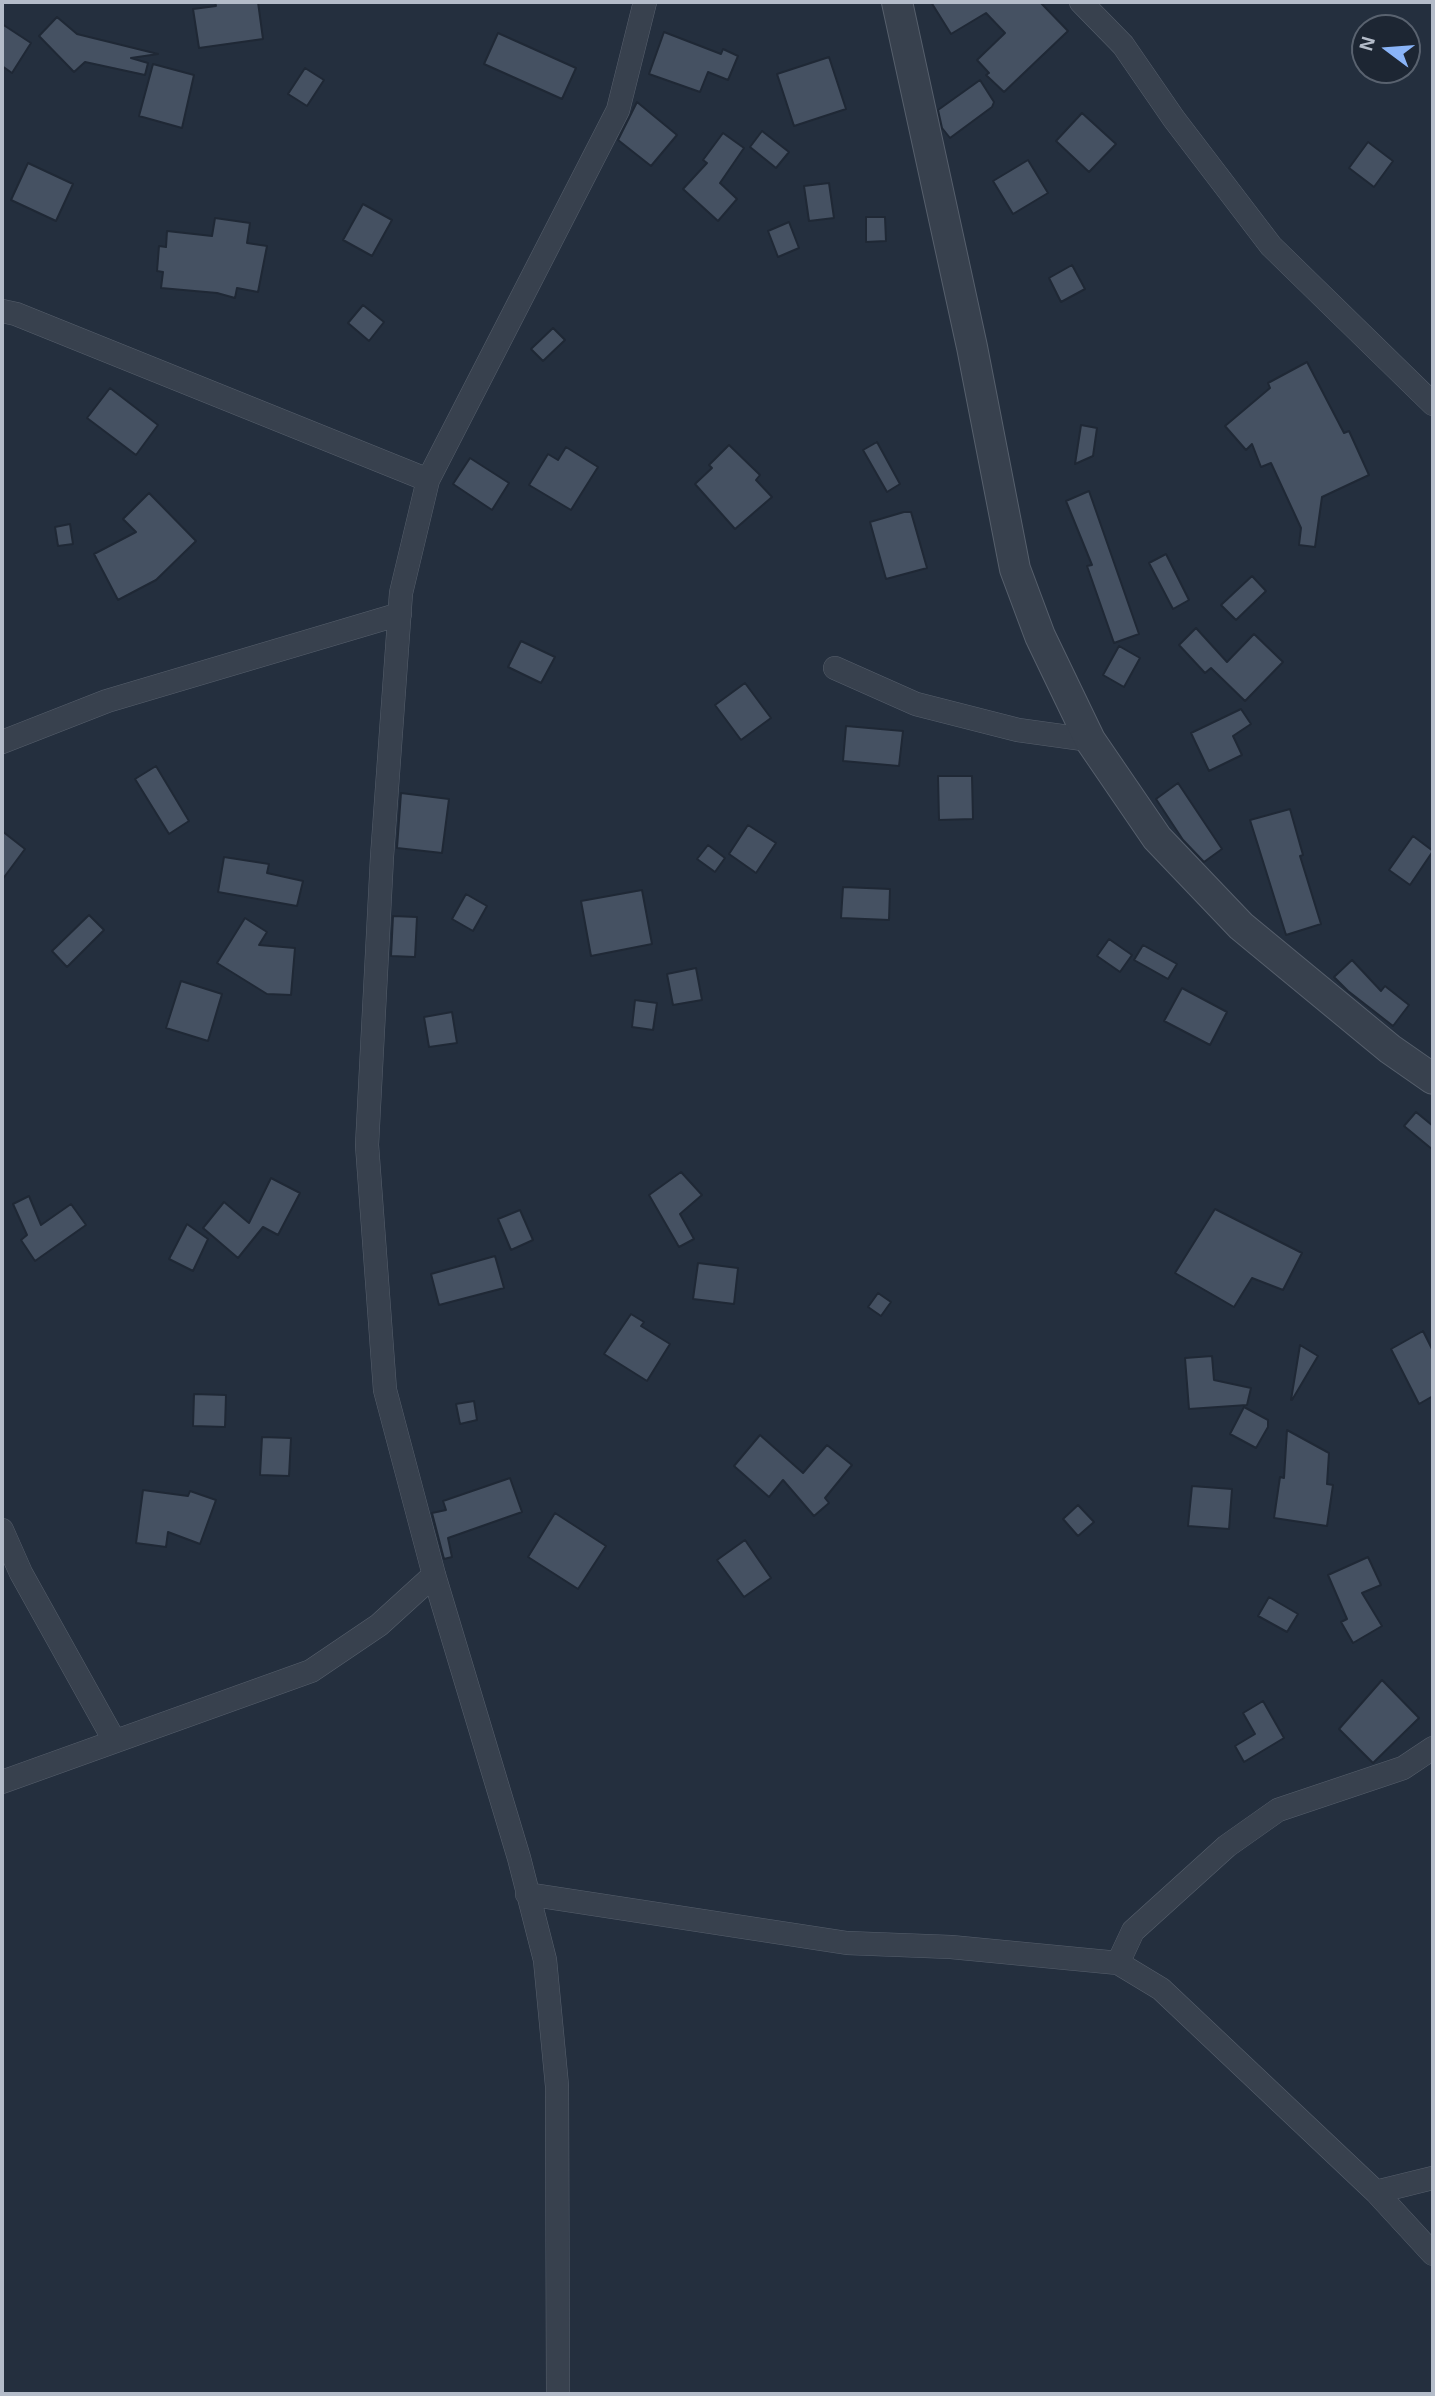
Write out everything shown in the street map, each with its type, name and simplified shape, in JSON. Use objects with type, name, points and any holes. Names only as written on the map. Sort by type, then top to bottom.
[{"type":"street","points":[[558,2394],[557,2086],[545,1960],[454,1634],[434,1575],[384,1390],[367,1144],[401,593],[428,480],[618,110],[645,2]]},
{"type":"street","points":[[897,2],[972,347],[1015,569],[1040,636],[1090,740],[1157,838],[1241,926],[1390,1049],[1433,1079]]},
{"type":"street","points":[[1081,2],[1123,45],[1174,119],[1271,246],[1433,404]]},
{"type":"street","points":[[2,311],[16,314],[428,480]]},
{"type":"street","points":[[2,742],[107,701],[400,614]]},
{"type":"street","points":[[835,668],[916,704],[1018,730],[1090,740]]},
{"type":"street","points":[[2,1530],[21,1573],[114,1740]]},
{"type":"street","points":[[2,1782],[311,1671],[379,1625],[434,1575]]},
{"type":"street","points":[[1118,1963],[1133,1931],[1227,1846],[1278,1810],[1403,1768],[1433,1748]]},
{"type":"street","points":[[527,1894],[847,1943],[951,1947],[1118,1963],[1161,1989],[1376,2192],[1433,2254]]},
{"type":"street","points":[[1376,2192],[1433,2178]]},
{"type":"building","points":[[215,2],[258,2],[263,39],[199,48],[193,9],[216,6]]},
{"type":"building","points":[[931,2],[1040,2],[1068,31],[1004,92],[986,75],[989,73],[977,60],[1005,33],[986,13],[951,34]]},
{"type":"building","points":[[57,17],[77,34],[158,54],[131,58],[148,63],[145,75],[85,62],[74,72],[39,36]]},
{"type":"building","points":[[2,24],[31,43],[12,73],[2,66]]},
{"type":"building","points":[[664,32],[721,54],[723,49],[738,56],[728,80],[708,72],[700,92],[649,74]]},
{"type":"building","points":[[498,33],[576,68],[562,99],[484,64]]},
{"type":"building","points":[[829,57],[846,109],[794,126],[777,74]]},
{"type":"building","points":[[153,64],[194,75],[182,128],[139,116]]},
{"type":"building","points":[[305,68],[324,80],[307,106],[288,94]]},
{"type":"building","points":[[980,80],[994,102],[992,107],[950,138],[942,128],[938,110]]},
{"type":"building","points":[[637,102],[677,135],[651,166],[618,140]]},
{"type":"building","points":[[1082,113],[1116,144],[1089,172],[1056,141]]},
{"type":"building","points":[[762,131],[789,152],[776,168],[750,147]]},
{"type":"building","points":[[723,133],[744,148],[720,183],[737,199],[718,221],[683,189],[707,163],[703,160]]},
{"type":"building","points":[[1368,142],[1393,161],[1374,187],[1349,168]]},
{"type":"building","points":[[1028,160],[1048,193],[1013,214],[993,181]]},
{"type":"building","points":[[28,163],[73,184],[56,221],[11,200]]},
{"type":"building","points":[[829,183],[834,218],[809,221],[804,186]]},
{"type":"building","points":[[363,204],[392,220],[372,256],[343,240]]},
{"type":"building","points":[[866,217],[885,217],[886,241],[866,242]]},
{"type":"building","points":[[215,218],[250,223],[247,243],[267,246],[258,292],[237,288],[235,298],[217,293],[161,288],[163,272],[157,271],[159,246],[166,247],[167,231],[212,236]]},
{"type":"building","points":[[789,222],[799,248],[778,257],[768,231]]},
{"type":"building","points":[[1072,265],[1085,289],[1061,302],[1049,278]]},
{"type":"building","points":[[363,305],[384,322],[369,341],[348,323]]},
{"type":"building","points":[[553,328],[565,340],[543,361],[531,349]]},
{"type":"building","points":[[1307,362],[1344,433],[1349,431],[1369,475],[1322,497],[1315,547],[1299,545],[1301,528],[1271,463],[1261,467],[1252,444],[1246,450],[1225,426],[1270,388],[1268,383]]},
{"type":"building","points":[[110,388],[158,425],[136,455],[87,418]]},
{"type":"building","points":[[1081,425],[1097,428],[1093,456],[1075,464]]},
{"type":"building","points":[[877,442],[900,484],[887,492],[863,450]]},
{"type":"building","points":[[729,445],[760,475],[756,480],[772,497],[735,529],[695,484],[712,468],[709,465]]},
{"type":"building","points":[[566,447],[598,467],[571,510],[529,485],[548,454],[558,460]]},
{"type":"building","points":[[470,458],[509,483],[492,510],[453,484]]},
{"type":"building","points":[[1089,491],[1139,634],[1114,643],[1087,566],[1092,565],[1066,501]]},
{"type":"building","points":[[149,493],[196,541],[156,580],[118,600],[94,554],[136,532],[123,519]]},
{"type":"building","points":[[911,512],[927,568],[886,579],[870,522]]},
{"type":"building","points":[[70,524],[73,544],[58,546],[55,527]]},
{"type":"building","points":[[1166,554],[1189,600],[1173,609],[1149,563]]},
{"type":"building","points":[[1252,576],[1266,591],[1236,620],[1221,605]]},
{"type":"building","points":[[1196,628],[1227,662],[1254,634],[1283,662],[1245,701],[1211,668],[1205,673],[1179,645]]},
{"type":"building","points":[[521,641],[555,657],[541,683],[508,667]]},
{"type":"building","points":[[1119,646],[1140,658],[1124,687],[1103,675]]},
{"type":"building","points":[[745,683],[771,718],[741,740],[715,705]]},
{"type":"building","points":[[1241,709],[1251,724],[1233,736],[1242,755],[1209,771],[1191,733]]},
{"type":"building","points":[[846,726],[903,731],[899,766],[843,761]]},
{"type":"building","points":[[156,766],[189,821],[169,834],[135,779]]},
{"type":"building","points":[[938,776],[972,776],[973,819],[939,820]]},
{"type":"building","points":[[1178,783],[1222,849],[1204,862],[1183,840],[1156,799]]},
{"type":"building","points":[[401,793],[449,799],[442,853],[397,848]]},
{"type":"building","points":[[1290,809],[1303,855],[1300,856],[1321,924],[1286,935],[1250,820]]},
{"type":"building","points":[[748,825],[776,843],[756,873],[729,854]]},
{"type":"building","points":[[2,831],[25,849],[2,880]]},
{"type":"building","points":[[1413,836],[1433,851],[1410,885],[1389,870]]},
{"type":"building","points":[[708,845],[725,858],[715,872],[697,859]]},
{"type":"building","points":[[224,857],[269,864],[267,873],[303,881],[297,906],[218,892]]},
{"type":"building","points":[[843,887],[890,889],[889,920],[841,918]]},
{"type":"building","points":[[642,890],[652,944],[591,956],[581,901]]},
{"type":"building","points":[[466,894],[487,906],[473,931],[452,919]]},
{"type":"building","points":[[89,915],[104,930],[67,967],[52,951]]},
{"type":"building","points":[[393,916],[417,917],[415,957],[391,956]]},
{"type":"building","points":[[245,918],[267,932],[259,945],[295,948],[291,995],[267,994],[217,963]]},
{"type":"building","points":[[1109,939],[1132,955],[1120,972],[1097,956]]},
{"type":"building","points":[[1143,945],[1177,964],[1168,979],[1134,960]]},
{"type":"building","points":[[1352,960],[1381,991],[1385,986],[1409,1005],[1393,1026],[1334,977]]},
{"type":"building","points":[[696,968],[702,1000],[673,1005],[667,974]]},
{"type":"building","points":[[181,981],[222,994],[208,1041],[166,1028]]},
{"type":"building","points":[[1182,988],[1227,1012],[1210,1045],[1164,1021]]},
{"type":"building","points":[[635,1000],[657,1003],[653,1030],[632,1027]]},
{"type":"building","points":[[452,1012],[457,1043],[429,1047],[424,1017]]},
{"type":"building","points":[[1416,1112],[1433,1126],[1433,1150],[1404,1126]]},
{"type":"building","points":[[681,1172],[702,1195],[680,1214],[694,1239],[679,1247],[649,1195]]},
{"type":"building","points":[[271,1178],[300,1193],[278,1235],[263,1227],[238,1258],[203,1228],[224,1202],[249,1223]]},
{"type":"building","points":[[29,1196],[41,1225],[71,1204],[86,1225],[35,1261],[21,1240],[27,1235],[13,1204]]},
{"type":"building","points":[[1215,1209],[1302,1253],[1283,1290],[1252,1278],[1234,1307],[1175,1273]]},
{"type":"building","points":[[520,1210],[533,1240],[511,1250],[498,1219]]},
{"type":"building","points":[[187,1224],[208,1239],[193,1271],[169,1259]]},
{"type":"building","points":[[495,1256],[504,1288],[439,1305],[431,1274]]},
{"type":"building","points":[[698,1263],[738,1268],[734,1304],[693,1299]]},
{"type":"building","points":[[878,1293],[891,1302],[881,1316],[868,1307]]},
{"type":"building","points":[[631,1314],[644,1322],[641,1326],[670,1344],[647,1381],[604,1354]]},
{"type":"building","points":[[1423,1331],[1433,1351],[1433,1396],[1419,1404],[1391,1349]]},
{"type":"building","points":[[1300,1345],[1318,1356],[1291,1400]]},
{"type":"building","points":[[1212,1356],[1214,1380],[1251,1388],[1247,1405],[1189,1409],[1185,1358]]},
{"type":"building","points":[[194,1394],[226,1395],[225,1427],[193,1426]]},
{"type":"building","points":[[474,1401],[477,1420],[460,1424],[456,1404]]},
{"type":"building","points":[[1244,1407],[1268,1420],[1268,1427],[1256,1448],[1230,1434]]},
{"type":"building","points":[[1287,1430],[1329,1453],[1327,1484],[1333,1485],[1327,1526],[1274,1518],[1280,1477],[1284,1478]]},
{"type":"building","points":[[760,1435],[803,1473],[827,1445],[852,1465],[825,1498],[829,1503],[814,1516],[783,1480],[769,1497],[734,1466]]},
{"type":"building","points":[[262,1437],[291,1438],[289,1476],[260,1475]]},
{"type":"building","points":[[510,1478],[522,1512],[448,1538],[452,1557],[444,1559],[432,1513],[446,1510],[443,1501]]},
{"type":"building","points":[[1192,1486],[1232,1489],[1229,1529],[1188,1526]]},
{"type":"building","points":[[143,1490],[188,1496],[190,1491],[216,1500],[200,1544],[168,1532],[166,1547],[136,1543]]},
{"type":"building","points":[[1078,1505],[1094,1522],[1078,1536],[1063,1519]]},
{"type":"building","points":[[555,1513],[606,1546],[578,1589],[528,1557]]},
{"type":"building","points":[[745,1540],[771,1578],[744,1597],[717,1560]]},
{"type":"building","points":[[1368,1557],[1381,1585],[1362,1593],[1382,1626],[1353,1643],[1341,1622],[1347,1619],[1328,1575]]},
{"type":"building","points":[[1269,1597],[1298,1614],[1287,1632],[1258,1616]]},
{"type":"building","points":[[1382,1680],[1419,1718],[1373,1763],[1339,1729]]},
{"type":"building","points":[[1263,1701],[1284,1738],[1244,1762],[1235,1746],[1255,1734],[1243,1713]]}]
